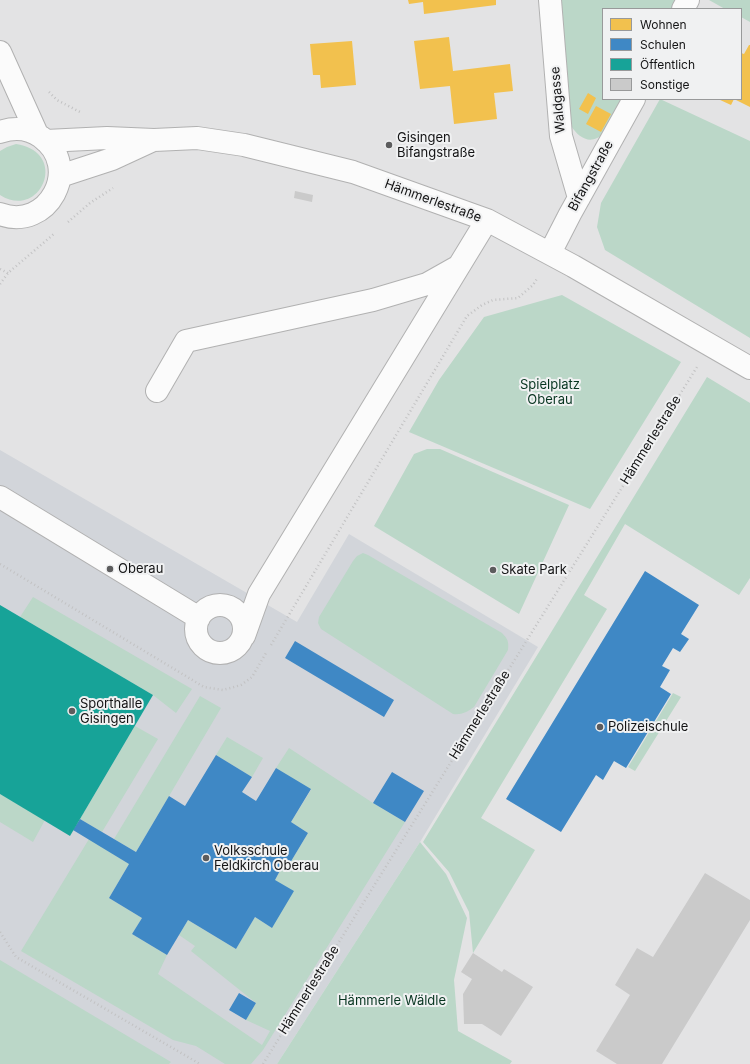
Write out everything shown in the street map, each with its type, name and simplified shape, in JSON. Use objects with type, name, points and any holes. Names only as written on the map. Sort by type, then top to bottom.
[{"type":"street","name":"Waldgasse","points":[[550,0],[561,136],[579,198]]},
{"type":"street","points":[[0,52],[42,137],[53,148],[58,157],[60,167],[58,187],[53,197],[45,206],[26,216],[8,216],[0,233]]},
{"type":"street","name":"Bifangstraße","points":[[550,253],[633,100]]},
{"type":"street","name":"Hämmerlestraße","points":[[0,132],[16,128],[27,130],[42,137],[154,140],[197,138],[244,145],[353,172],[488,220],[550,253],[750,368]]},
{"type":"street","name":"Hämmerlestraße","points":[[60,176],[112,159],[154,140]]},
{"type":"street","points":[[259,594],[245,605],[210,606],[204,611],[196,625],[196,633],[204,646],[211,651],[219,653],[234,649],[240,643],[259,594],[488,220]]},
{"type":"street","points":[[157,391],[186,341],[373,300],[427,284],[460,265]]},
{"type":"street","points":[[0,497],[199,618]]},
{"type":"street","points":[[226,605],[233,608],[243,620],[245,628],[244,636]]},
{"type":"path","points":[[47,90],[57,100],[85,113]]},
{"type":"path","points":[[67,223],[90,204],[119,184]]},
{"type":"path","points":[[0,284],[8,273],[61,228]]},
{"type":"path","points":[[0,269],[8,273]]},
{"type":"path","name":"Hämmerlestraße","points":[[262,1064],[697,366]]},
{"type":"path","points":[[0,932],[16,956],[200,1064]]},
{"type":"shaded area","points":[[0,450],[297,622],[349,534],[538,647],[420,842],[277,1064],[0,1064]]},
{"type":"green space","points":[[561,0],[676,0],[672,8],[602,8],[602,100],[622,100],[606,130],[599,137],[590,140],[586,139],[578,134],[571,126]]},
{"type":"green space","points":[[709,0],[750,0],[750,22],[742,18],[742,8],[723,8]]},
{"type":"green space","points":[[659,100],[750,141],[750,338],[605,250],[597,227],[601,203]]},
{"type":"green space","points":[[16,144],[32,150],[42,159],[45,171],[44,182],[37,192],[27,199],[15,201],[0,195],[0,151]]},
{"type":"green space","name":"Spielplatz Oberau","points":[[562,295],[681,362],[590,509],[409,432],[439,380],[484,317]]},
{"type":"green space","points":[[707,377],[750,403],[750,578],[739,595],[625,524],[584,595],[607,609],[481,818],[535,850],[473,953],[469,912],[449,872],[423,842]]},
{"type":"green space","name":"Skate Park","points":[[427,449],[440,449],[569,505],[519,614],[374,526],[414,454]]},
{"type":"green space","points":[[363,553],[502,633],[506,637],[508,641],[508,650],[474,707],[464,713],[453,714],[321,629],[318,623],[319,617],[353,561],[357,556]]},
{"type":"green space","points":[[33,597],[192,689],[176,713],[153,695],[20,617]]},
{"type":"green space","points":[[673,693],[681,697],[635,771],[628,767]]},
{"type":"green space","points":[[200,696],[221,708],[136,852],[114,839]]},
{"type":"green space","points":[[135,726],[158,739],[102,832],[80,819]]},
{"type":"green space","points":[[227,737],[263,758],[252,777],[216,755]]},
{"type":"green space","points":[[289,748],[405,822],[263,1050],[251,1064],[225,1064],[196,1046],[173,1040],[21,951],[89,839],[129,864],[109,898],[142,918],[132,934],[167,955],[158,974],[262,1045],[270,1031],[246,1020],[256,1003],[191,951],[195,946],[179,935],[188,920],[236,949],[255,917],[272,928],[275,880],[283,865],[287,868],[308,833],[291,822],[311,790],[276,768]]},
{"type":"green space","points":[[0,794],[45,820],[33,842],[0,822]]},
{"type":"green space","name":"Hämmerle Wäldle","points":[[420,842],[446,874],[467,918],[454,980],[458,1031],[512,1061],[510,1064],[277,1064]]},
{"type":"green space","points":[[0,960],[171,1062],[169,1064],[0,1064]]},
{"type":"building: Wohnen","points":[[408,0],[496,0],[496,5],[424,14],[423,2],[409,4]]},
{"type":"building: Wohnen","points":[[449,37],[453,71],[510,64],[513,91],[494,93],[497,119],[454,124],[450,86],[420,89],[414,41]]},
{"type":"building: Wohnen","points":[[352,41],[356,85],[321,88],[320,75],[313,75],[310,44]]},
{"type":"building: Wohnen","points":[[750,45],[750,107],[736,100],[742,100],[742,53],[744,54]]},
{"type":"building: Wohnen","points":[[588,93],[596,98],[588,114],[579,109]]},
{"type":"building: Wohnen","points":[[720,100],[734,100],[731,105]]},
{"type":"building: Wohnen","points":[[596,106],[611,114],[601,132],[586,124]]},
{"type":"building: Schulen","name":"Polizeischule","points":[[645,571],[699,605],[681,634],[689,639],[680,652],[673,648],[662,666],[670,670],[660,687],[671,694],[626,768],[614,761],[603,780],[596,775],[561,832],[506,799]]},
{"type":"building: Schulen","points":[[295,641],[394,700],[384,717],[285,658]]},
{"type":"building: Schulen","name":"Volksschule Feldkirch Oberau","points":[[216,755],[252,777],[242,792],[256,801],[276,768],[311,789],[291,822],[308,833],[287,868],[283,865],[275,880],[294,891],[272,928],[255,917],[236,949],[188,920],[167,955],[132,934],[142,918],[109,898],[129,864],[73,830],[80,819],[136,852],[169,796],[185,806]]},
{"type":"building: Schulen","points":[[392,772],[424,791],[405,822],[373,803]]},
{"type":"building: Schulen","points":[[239,993],[256,1003],[246,1020],[229,1010]]},
{"type":"building: Öffentlich","name":"Sporthalle Gisingen","points":[[0,605],[153,695],[70,836],[0,794]]},
{"type":"building: Sonstige","points":[[295,191],[313,195],[312,202],[294,198]]},
{"type":"building: Sonstige","points":[[705,873],[750,900],[750,920],[662,1064],[617,1064],[596,1051],[630,995],[615,985],[637,948],[653,957]]},
{"type":"building: Sonstige","points":[[473,953],[502,972],[504,969],[533,987],[501,1036],[482,1024],[464,1024],[463,994],[472,979],[461,972]]},
{"type":"place","name":"Gisingen Bifangstraße","points":[[389,145]]},
{"type":"place","name":"Oberau","points":[[110,569]]},
{"type":"place","name":"Skate Park","points":[[493,570]]},
{"type":"place","name":"Sporthalle Gisingen","points":[[72,711]]},
{"type":"place","name":"Polizeischule","points":[[600,727]]},
{"type":"place","name":"Volksschule Feldkirch Oberau","points":[[206,858]]}]
